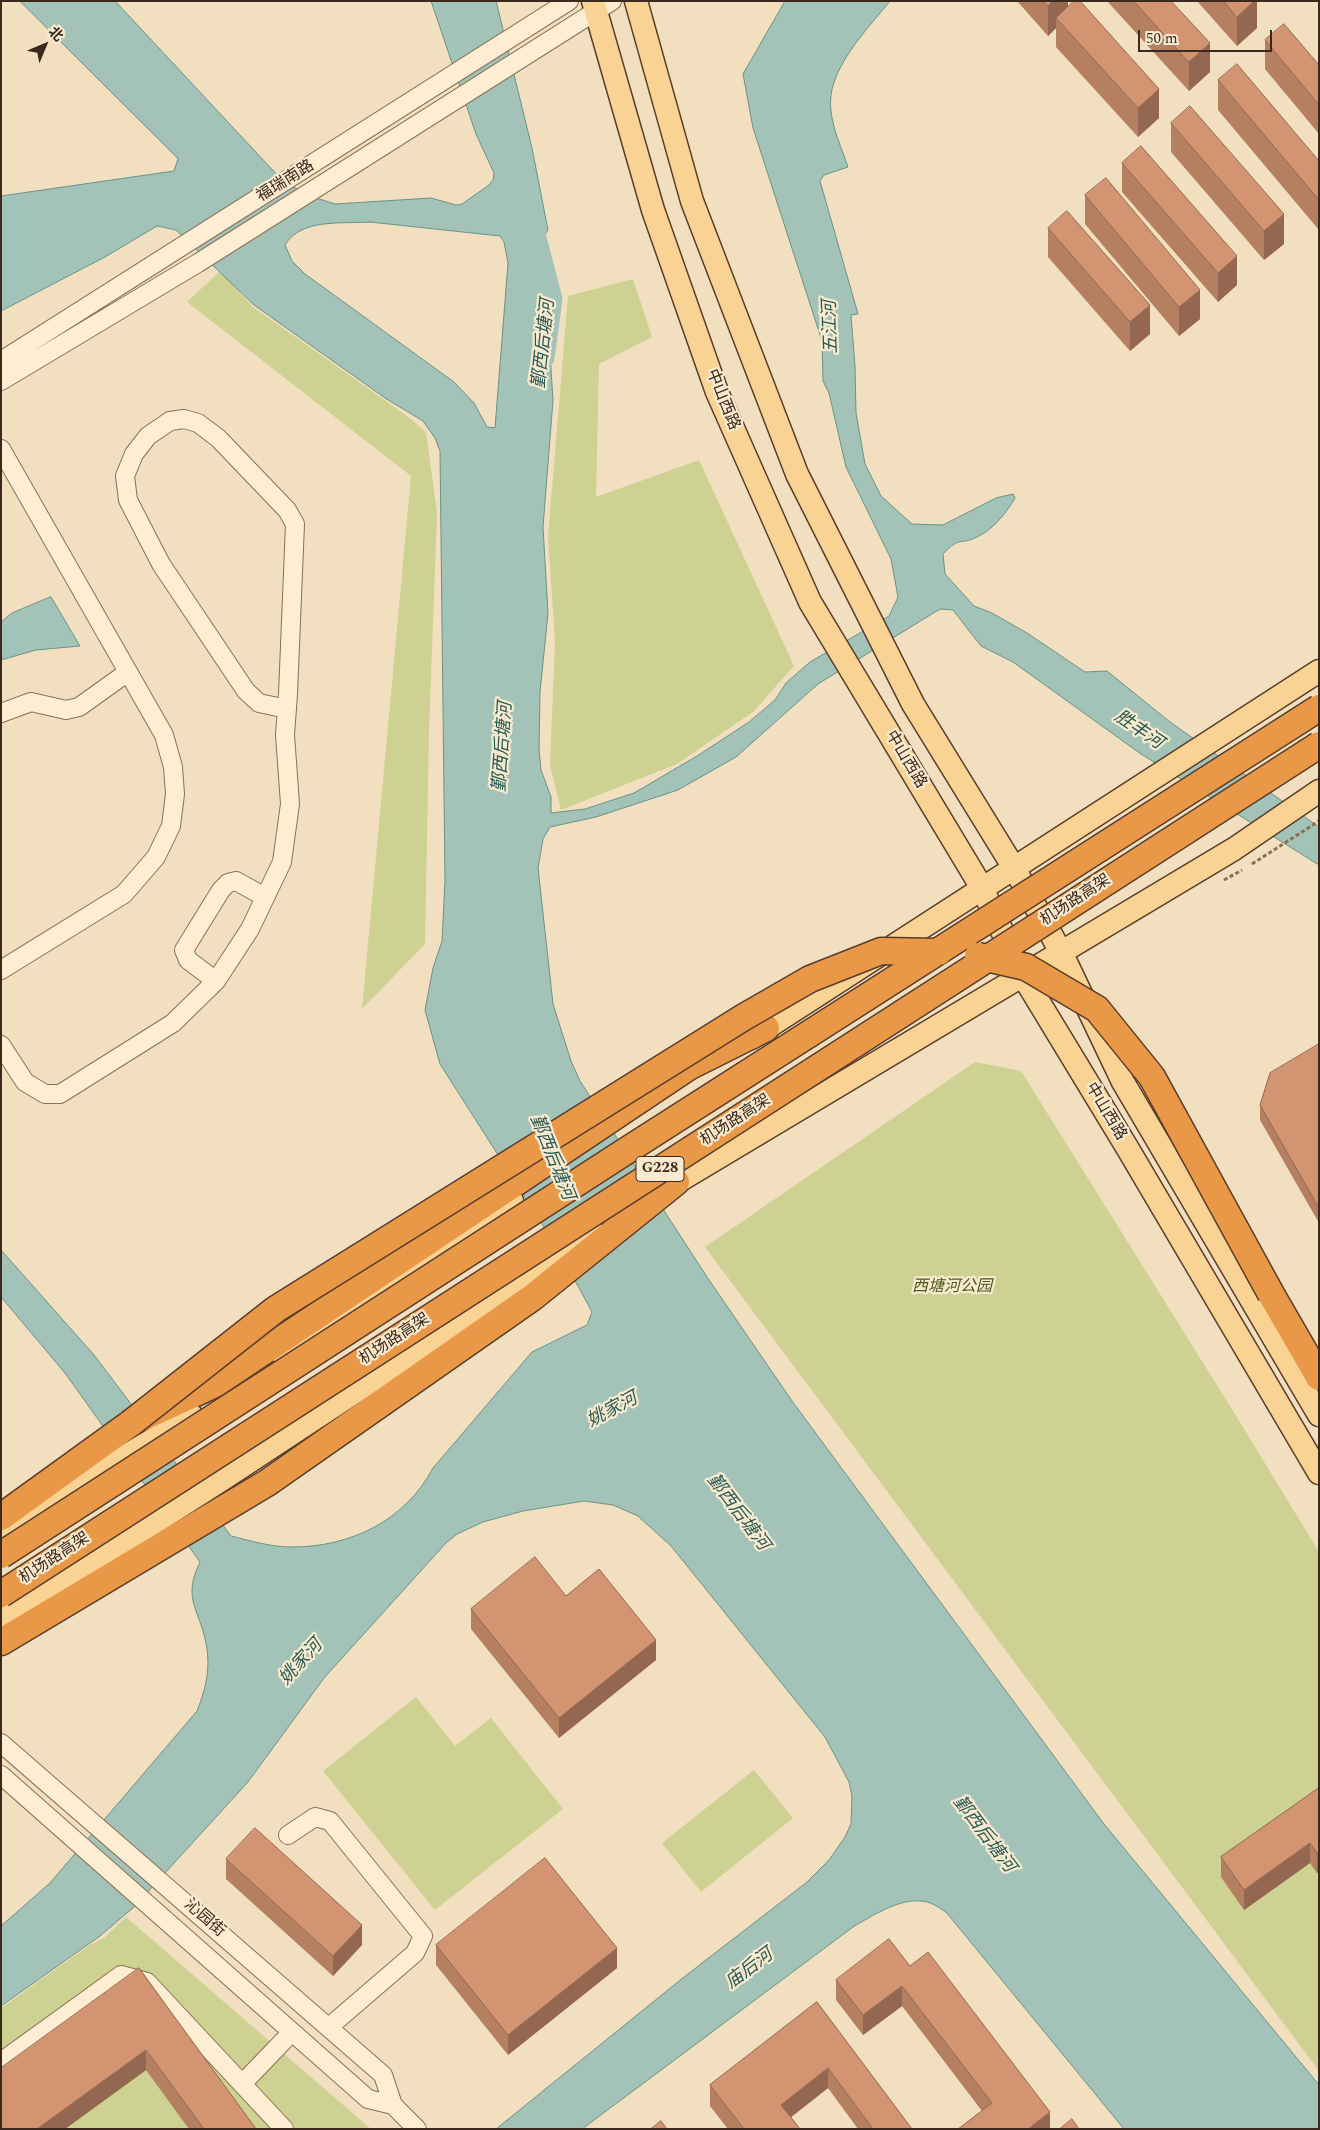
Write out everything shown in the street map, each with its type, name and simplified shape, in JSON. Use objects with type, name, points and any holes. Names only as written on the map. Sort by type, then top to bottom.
[{"type":"highway","name":"机场路高架","points":[[1,1555],[634,1146],[1319,708]]},
{"type":"highway","name":"机场路高架","points":[[1,1594],[1319,745]]},
{"type":"highway","points":[[1,1517],[131,1423],[276,1310],[744,1017],[810,979],[881,951],[964,953],[1026,967],[1096,1009],[1152,1077],[1271,1294],[1319,1377]]},
{"type":"highway","points":[[131,1423],[215,1384],[690,1066],[766,1028]]},
{"type":"highway","points":[[1,1642],[267,1484],[533,1296],[680,1180]]},
{"type":"main road","name":"中山西路","points":[[636,1],[692,201],[797,474],[913,704],[1014,868],[1062,954],[1123,1082],[1319,1415]]},
{"type":"main road","name":"中山西路","points":[[601,5],[653,210],[717,392],[810,602],[982,888],[1023,976],[1128,1148],[1319,1473]]},
{"type":"main road","points":[[1,1531],[181,1424],[316,1336],[766,1028],[1319,671]]},
{"type":"main road","points":[[1,1621],[223,1479],[680,1180],[1062,954],[1234,849],[1311,796]]},
{"type":"street","name":"福瑞南路","points":[[1,361],[569,1]]},
{"type":"street","name":"福瑞南路","points":[[1,381],[198,263],[437,111],[548,44],[601,5]]},
{"type":"street","points":[[1,1045],[25,1082],[45,1094],[60,1094],[174,1023],[216,981],[250,929],[282,862],[290,804],[285,735],[287,709],[296,524],[287,510],[218,438],[198,423],[184,419],[170,421],[148,436],[134,454],[125,476],[128,500],[162,564],[246,691],[259,703],[287,709]]},
{"type":"street","points":[[1,449],[164,736],[173,767],[175,794],[171,826],[156,858],[124,894],[1,970]]},
{"type":"street","points":[[1,713],[31,702],[66,710],[79,707],[128,672]]},
{"type":"street","points":[[216,981],[188,960],[184,950],[221,890],[228,883],[236,881],[265,897]]},
{"type":"street","name":"沁园街","points":[[1,1742],[383,2075],[392,2105],[417,2129]]},
{"type":"street","name":"沁园街","points":[[1,1775],[368,2099],[392,2105]]},
{"type":"street","points":[[288,1835],[315,1817],[330,1821],[423,1936],[416,1953],[328,2027]]},
{"type":"street","points":[[1,2062],[121,1975],[147,1982],[284,2129]]},
{"type":"street","points":[[242,2084],[292,2032]]},
{"type":"path","points":[[1259,859],[1319,821]]},
{"type":"green space","points":[[220,271],[253,307],[407,416],[426,432],[437,513],[429,732],[425,944],[362,1009],[411,476],[187,302]]},
{"type":"green space","points":[[633,279],[652,337],[599,364],[596,497],[699,460],[794,666],[753,712],[677,764],[561,810],[550,765],[555,642],[548,537],[568,296]]},
{"type":"green space","name":"西塘河公园","points":[[975,1062],[1021,1071],[1319,1552],[1319,2071],[705,1247]]},
{"type":"green space","points":[[416,1697],[455,1746],[491,1718],[563,1809],[435,1910],[323,1771]]},
{"type":"green space","points":[[754,1770],[793,1818],[701,1892],[662,1843]]},
{"type":"green space","points":[[126,1917],[371,2129],[1,2129],[1,2008],[90,1945],[104,1938]]},
{"type":"water","points":[[20,1],[115,1],[281,179],[307,195],[335,204],[431,198],[456,205],[462,204],[489,185],[493,180],[494,173],[476,134],[431,1],[496,1],[532,148],[548,230],[536,247],[547,309],[553,400],[543,527],[548,613],[540,692],[539,749],[541,770],[551,797],[551,813],[585,809],[634,793],[697,756],[749,722],[775,700],[786,683],[810,662],[889,616],[898,597],[891,559],[846,467],[829,393],[823,381],[822,341],[753,128],[743,74],[785,1],[890,1],[850,52],[834,81],[831,96],[832,118],[848,167],[824,175],[820,181],[858,314],[851,315],[856,413],[865,464],[881,496],[912,524],[943,525],[996,498],[1013,494],[1015,498],[1008,509],[989,530],[971,540],[953,545],[943,554],[945,574],[974,606],[992,613],[1027,633],[1085,672],[1107,671],[1170,722],[1319,827],[1319,865],[1141,754],[1013,662],[981,646],[953,610],[940,609],[818,684],[736,757],[678,790],[596,817],[550,827],[543,839],[538,868],[553,1004],[571,1061],[580,1081],[707,1277],[792,1401],[1104,1824],[1319,2085],[1319,2129],[1124,2129],[946,1912],[931,1903],[912,1901],[894,1905],[853,1927],[582,2129],[496,2129],[684,1977],[807,1882],[829,1860],[845,1837],[851,1824],[852,1796],[849,1782],[825,1737],[671,1546],[638,1516],[613,1505],[584,1501],[523,1511],[483,1522],[457,1534],[446,1543],[324,1678],[248,1782],[134,1907],[100,1936],[1,2006],[1,1926],[50,1883],[197,1711],[205,1686],[208,1661],[206,1643],[192,1595],[192,1585],[200,1562],[65,1373],[1,1297],[1,1250],[94,1355],[231,1536],[276,1546],[314,1546],[335,1542],[355,1536],[391,1516],[407,1503],[421,1487],[433,1468],[532,1352],[587,1325],[592,1312],[558,1249],[440,1064],[425,1010],[433,968],[442,941],[445,881],[440,451],[435,438],[423,421],[385,398],[254,305],[176,230],[157,226],[105,257],[1,311],[1,196],[174,171],[178,159]],"holes":[[[370,222],[500,236],[504,242],[508,263],[495,428],[487,427],[474,403],[454,382],[305,274],[292,261],[285,245],[292,236],[301,230],[312,226],[335,223]]]},
{"type":"water","points":[[51,597],[80,646],[36,650],[1,660],[1,622],[12,613]]},
{"type":"building","points":[[1043,1],[1053,1],[1048,6]]},
{"type":"building","points":[[1074,1],[1080,1],[1159,89],[1138,108],[1056,18]]},
{"type":"building","points":[[1134,1],[1171,1],[1210,43],[1189,62]]},
{"type":"building","points":[[1224,1],[1254,1],[1237,17]]},
{"type":"building","points":[[1284,24],[1319,65],[1319,105],[1265,40]]},
{"type":"building","points":[[1237,64],[1319,161],[1319,200],[1218,80]]},
{"type":"building","points":[[1190,106],[1284,214],[1264,231],[1171,123]]},
{"type":"building","points":[[1141,146],[1237,256],[1218,273],[1122,163]]},
{"type":"building","points":[[1106,178],[1200,290],[1179,307],[1085,195]]},
{"type":"building","points":[[1067,211],[1150,305],[1130,322],[1048,228]]},
{"type":"building","points":[[1319,1044],[1319,1208],[1260,1105],[1270,1073]]},
{"type":"building","points":[[535,1557],[566,1596],[599,1569],[656,1640],[559,1718],[471,1609]]},
{"type":"building","points":[[1319,1788],[1319,1852],[1317,1853],[1310,1843],[1244,1890],[1221,1857]]},
{"type":"building","points":[[255,1828],[362,1925],[333,1956],[226,1859]]},
{"type":"building","points":[[545,1858],[617,1948],[508,2035],[436,1945]]},
{"type":"building","points":[[889,1939],[910,1966],[928,1952],[1050,2112],[1028,2129],[958,2129],[992,2103],[902,1986],[863,2015],[836,1980]]},
{"type":"building","points":[[139,1968],[256,2129],[204,2129],[146,2050],[37,2129],[1,2129],[1,2068]]},
{"type":"building","points":[[817,2002],[912,2129],[873,2129],[828,2068],[781,2105],[800,2129],[744,2129],[710,2085]]},
{"type":"building","points":[[1072,2119],[1079,2129],[1060,2129]]},
{"type":"building","points":[[661,2121],[667,2129],[651,2129]]},
{"type":"waterway","name":"鄞西后塘河","points":[[532,219],[553,299],[545,358]]},
{"type":"water label","name":"五江河","points":[[832,327]]},
{"type":"water label","name":"胜丰河","points":[[1138,731]]},
{"type":"water label","name":"姚家河","points":[[613,1411]]},
{"type":"water label","name":"姚家河","points":[[302,1663]]},
{"type":"water label","name":"庙后河","points":[[750,1970]]}]
